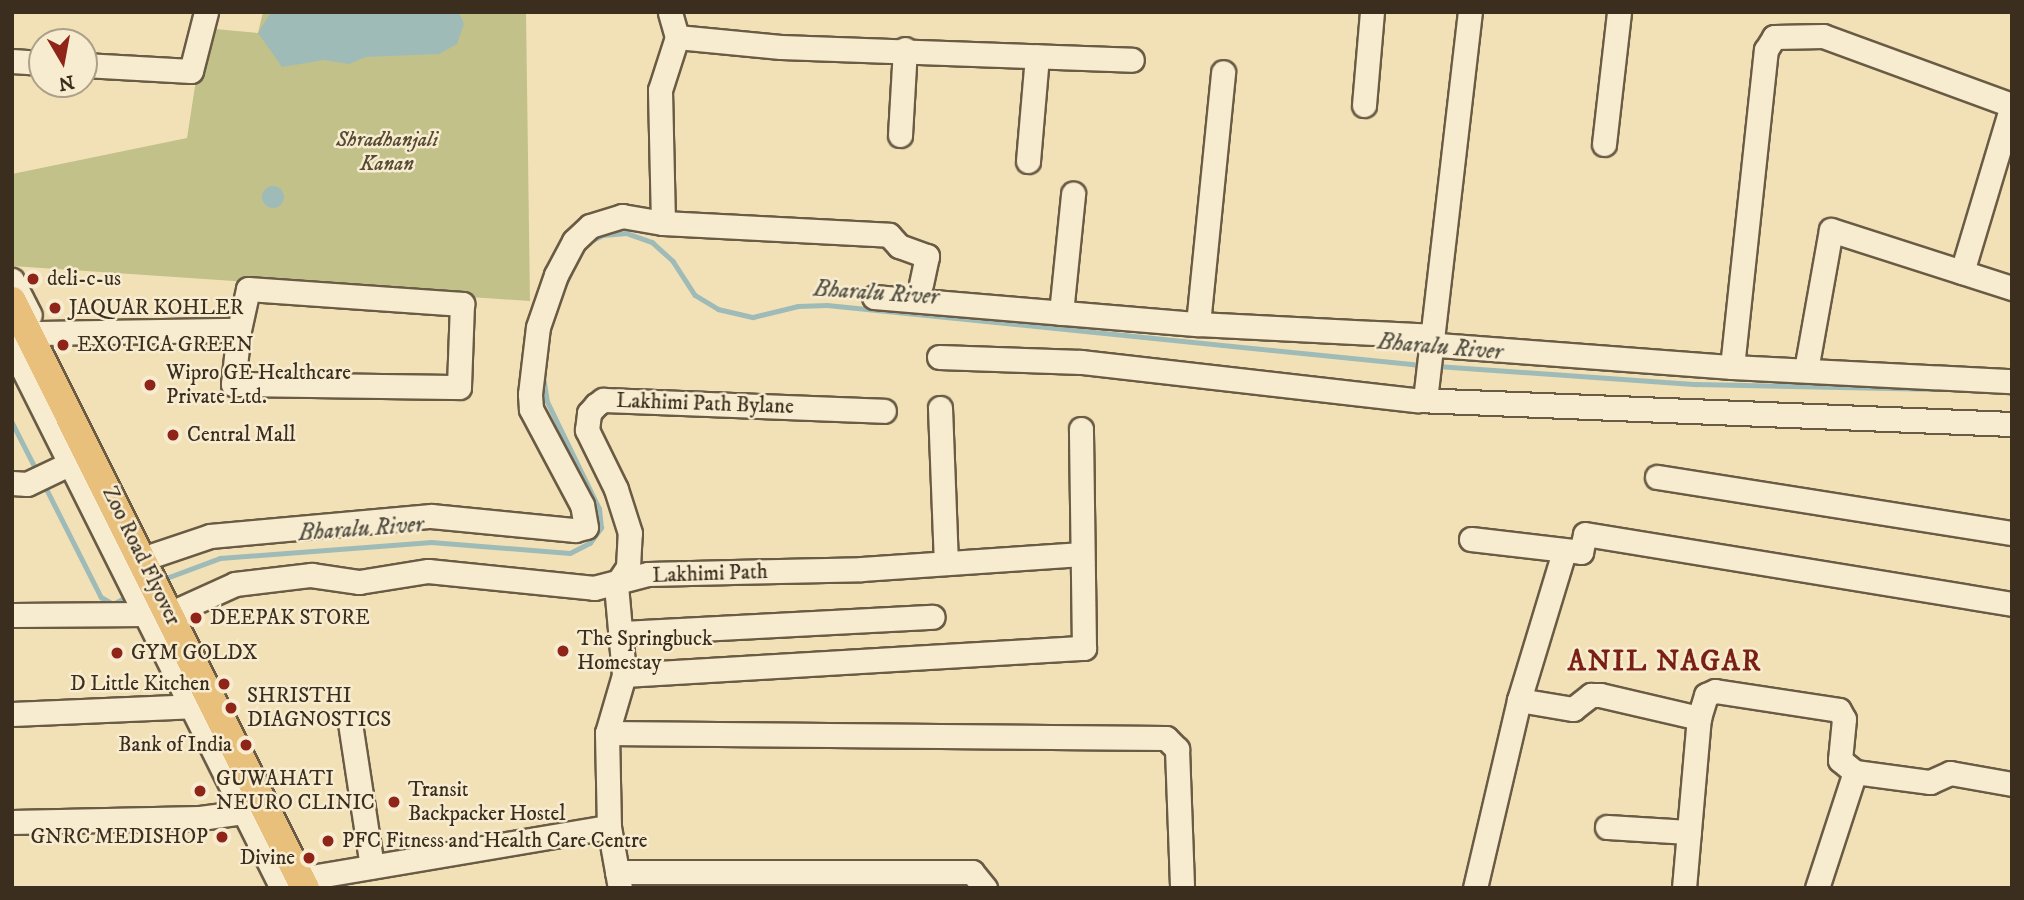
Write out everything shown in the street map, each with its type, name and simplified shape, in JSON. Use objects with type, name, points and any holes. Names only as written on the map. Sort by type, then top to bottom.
[{"type":"main road","name":"Zoo Road Flyover","points":[[12,301],[307,885]]},
{"type":"main road","name":"Zoo Road Flyover","points":[[26,330],[307,885]]},
{"type":"street","points":[[98,66],[191,71],[206,12]]},
{"type":"street","points":[[663,223],[660,90],[677,37],[670,12]]},
{"type":"street","points":[[1364,105],[1372,12]]},
{"type":"street","points":[[1425,400],[1470,12]]},
{"type":"street","points":[[1604,144],[1619,12]]},
{"type":"street","points":[[1732,367],[1766,50],[1774,37],[1823,36],[2012,105],[1962,272]]},
{"type":"street","points":[[677,37],[780,47],[905,49],[1132,60]]},
{"type":"street","points":[[900,135],[905,49]]},
{"type":"street","points":[[1028,161],[1037,55]]},
{"type":"street","points":[[1198,324],[1223,72]]},
{"type":"street","points":[[1061,313],[1073,194]]},
{"type":"street","points":[[155,558],[210,536],[431,516],[575,530],[586,527],[582,505],[531,409],[538,327],[556,275],[574,241],[590,226],[622,216],[663,223],[889,235],[899,246],[926,256],[921,284]]},
{"type":"street","points":[[1806,370],[1831,230],[2012,288]]},
{"type":"street","points":[[12,280],[26,330],[155,558],[307,885],[372,866],[610,827]]},
{"type":"street","points":[[248,289],[463,304],[459,387],[233,384],[239,330],[248,289]]},
{"type":"street","points":[[874,297],[1198,324],[1431,336]]},
{"type":"street","points":[[26,330],[239,330]]},
{"type":"street","points":[[1431,336],[1437,345],[1732,367],[2012,381]]},
{"type":"street","points":[[12,347],[282,888]]},
{"type":"street","points":[[939,357],[1081,362],[1425,400],[2012,424]]},
{"type":"street","name":"Lakhimi Path Bylane","points":[[616,585],[628,567],[630,533],[616,489],[587,430],[596,405],[603,401],[884,411]]},
{"type":"street","points":[[940,408],[946,563]]},
{"type":"street","points":[[624,675],[1084,648],[1081,429]]},
{"type":"street","points":[[31,480],[71,463]]},
{"type":"street","points":[[1657,477],[2012,533]]},
{"type":"street","points":[[1471,539],[1581,552],[1586,534],[2012,604]]},
{"type":"street","points":[[1475,888],[1519,700],[1564,552]]},
{"type":"street","name":"Lakhimi Path","points":[[176,602],[235,584],[311,575],[359,582],[428,571],[594,588],[616,585],[648,574],[946,563],[1081,554]]},
{"type":"street","points":[[616,585],[623,633],[624,675],[607,733],[610,827],[618,880],[972,872],[983,883]]},
{"type":"street","points":[[12,615],[144,610]]},
{"type":"street","points":[[623,633],[933,617]]},
{"type":"street","points":[[1684,888],[1699,718],[1706,695],[1715,691],[1825,705],[1839,710],[1844,719],[1840,760],[1855,772],[1930,782],[1950,773],[2012,784]]},
{"type":"street","points":[[1519,700],[1573,709],[1591,695],[1600,695],[1699,718]]},
{"type":"street","points":[[12,714],[192,706]]},
{"type":"street","points":[[350,723],[372,866]]},
{"type":"street","points":[[607,733],[1166,738],[1177,749],[1182,888]]},
{"type":"street","points":[[1817,888],[1855,772]]},
{"type":"street","points":[[12,822],[200,818],[244,812]]},
{"type":"street","points":[[1607,827],[1689,832]]},
{"type":"green space","name":"Shradhanjali Kanan","points":[[263,12],[526,12],[530,301],[12,266],[12,174],[187,138],[204,28],[258,33]]},
{"type":"water","points":[[271,12],[459,12],[464,24],[457,44],[439,54],[366,57],[349,64],[324,60],[282,67],[258,33]]},
{"type":"water","points":[[273,186],[281,189],[284,197],[281,205],[273,208],[265,205],[262,197],[265,189]]},
{"type":"waterway","name":"Bharalu River","points":[[586,243],[603,235],[626,233],[652,242],[673,261],[695,295],[718,309],[753,317],[798,306],[827,305],[1421,365]]},
{"type":"waterway","name":"Bharalu River","points":[[561,293],[575,263]]},
{"type":"waterway","name":"Bharalu River","points":[[1437,366],[1696,384],[1938,389]]},
{"type":"waterway","name":"Bharalu River","points":[[161,580],[220,558],[431,542],[570,553],[590,543],[601,528],[599,509],[547,402],[543,378]]},
{"type":"waterway","name":"Bharalu River","points":[[12,422],[37,471]]},
{"type":"waterway","name":"Bharalu River","points":[[43,482],[101,597],[113,604],[128,596]]},
{"type":"place","name":"deli-c-us","points":[[33,279]]},
{"type":"place","name":"JAQUAR KOHLER","points":[[55,308]]},
{"type":"place","name":"EXOTICA GREEN","points":[[63,345]]},
{"type":"place","name":"Wipro GE Healthcare Private Ltd.","points":[[150,385]]},
{"type":"place","name":"Central Mall","points":[[173,435]]},
{"type":"place","name":"DEEPAK STORE","points":[[196,618]]},
{"type":"place","name":"The Springbuck Homestay","points":[[563,651]]},
{"type":"place","name":"GYM GOLDX","points":[[117,653]]},
{"type":"place","name":"D Little Kitchen","points":[[224,684]]},
{"type":"place","name":"SHRISTHI DIAGNOSTICS","points":[[231,708]]},
{"type":"place","name":"Bank of India","points":[[246,745]]},
{"type":"place","name":"GUWAHATI NEURO CLINIC","points":[[200,791]]},
{"type":"place","name":"Transit Backpacker Hostel","points":[[394,802]]},
{"type":"place","name":"GNRC MEDISHOP","points":[[222,837]]},
{"type":"place","name":"PFC Fitness and Health Care Centre","points":[[328,841]]},
{"type":"place","name":"Divine","points":[[309,858]]},
{"type":"district","name":"ANIL NAGAR","points":[[1665,662]]}]
